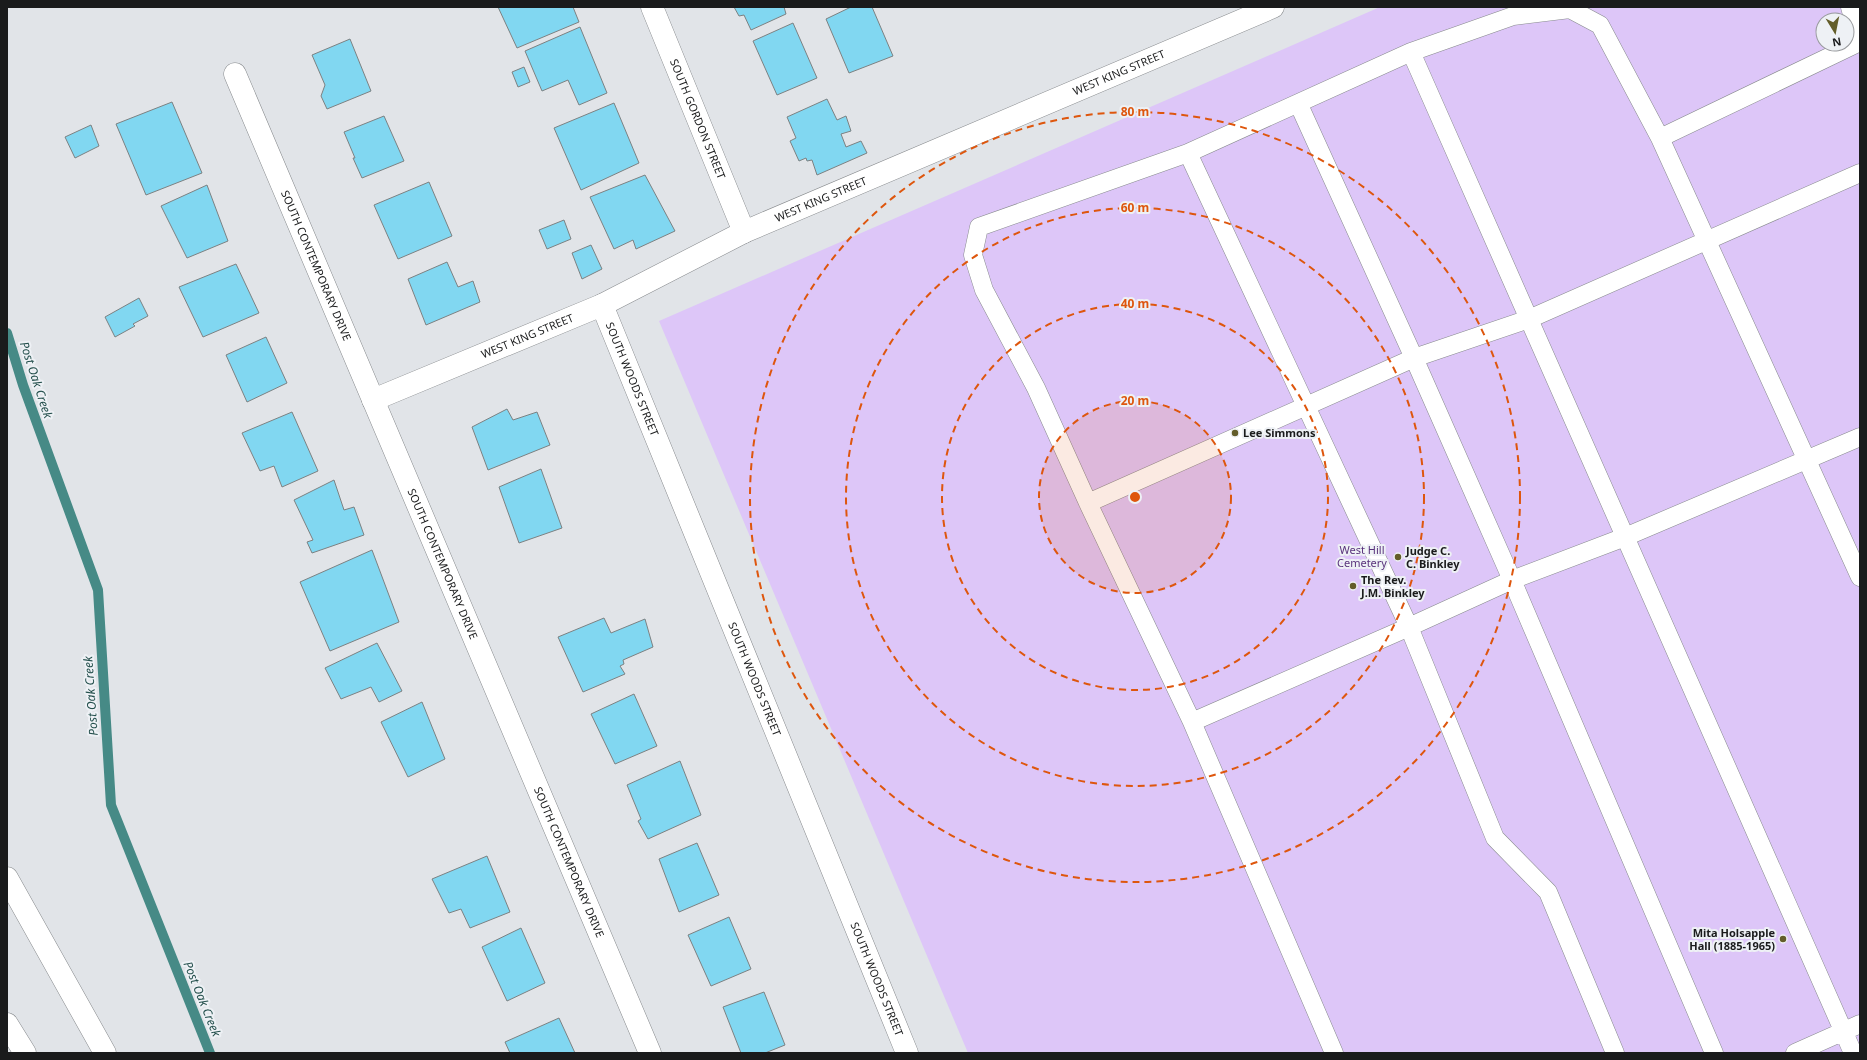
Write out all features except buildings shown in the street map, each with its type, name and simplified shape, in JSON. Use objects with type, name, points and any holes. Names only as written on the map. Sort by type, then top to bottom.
[{"type":"main road","name":"SOUTH GORDON STREET","points":[[652,7],[744,232]]},
{"type":"main road","name":"WEST KING STREET","points":[[373,400],[602,305],[744,232],[1271,7]]},
{"type":"main road","name":"SOUTH CONTEMPORARY DRIVE","points":[[235,74],[650,1053]]},
{"type":"main road","name":"SOUTH WOODS STREET","points":[[602,305],[907,1053]]},
{"type":"main road","points":[[7,878],[105,1053]]},
{"type":"main road","points":[[7,1024],[25,1053]]},
{"type":"lane","points":[[1660,138],[1860,43],[1850,7]]},
{"type":"lane","points":[[1334,1053],[1192,722],[1088,503],[1036,388],[984,290],[973,255],[979,227],[1188,153],[1411,52],[1513,16],[1570,9],[1600,25],[1660,138],[1860,577]]},
{"type":"lane","points":[[1411,52],[1853,1053]]},
{"type":"lane","points":[[1299,104],[1414,358],[1512,580],[1714,1053]]},
{"type":"lane","points":[[1188,153],[1409,627],[1495,838],[1548,892],[1615,1053]]},
{"type":"lane","points":[[1088,503],[1414,358],[1529,319],[1860,173]]},
{"type":"lane","points":[[1192,722],[1512,580],[1625,537],[1860,437]]},
{"type":"lane","points":[[1795,1053],[1860,1024]]},
{"type":"green space","name":"West Hill Cemetery","points":[[1380,7],[1860,7],[1860,1053],[968,1053],[659,321]]},
{"type":"waterway","name":"Post Oak Creek","points":[[7,333],[23,385],[98,590],[111,805],[210,1053]]},
{"type":"place","name":"Lee Simmons","points":[[1235,433]]},
{"type":"place","name":"Judge C. C. Binkley","points":[[1398,557]]},
{"type":"place","name":"The Rev. J.M. Binkley","points":[[1353,586]]},
{"type":"place","name":"Mita Holsapple Hall (1885-1965)","points":[[1783,939]]}]
